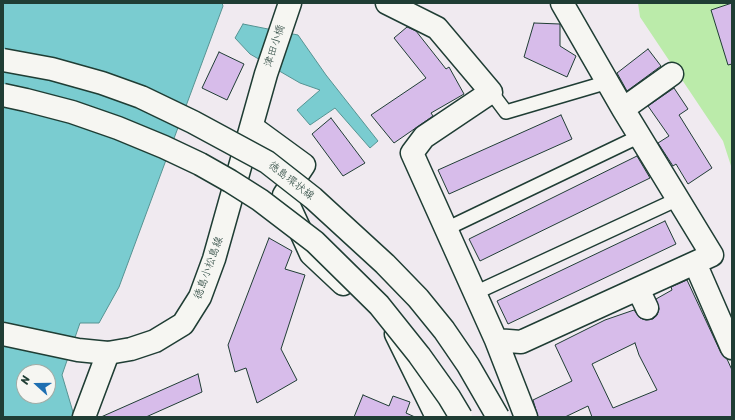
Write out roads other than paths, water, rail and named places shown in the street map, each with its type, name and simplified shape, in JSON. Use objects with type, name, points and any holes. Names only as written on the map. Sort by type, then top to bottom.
[{"type":"main road","points":[[387,3],[437,28],[491,92],[424,137],[412,153],[496,340],[526,417]]},
{"type":"main road","points":[[496,340],[521,342],[712,255],[623,109],[562,3]]},
{"type":"main road","name":"津田小橋","points":[[266,74],[287,10]]},
{"type":"main road","name":"徳島環状線","points":[[3,60],[52,69],[102,83],[141,97],[193,122],[267,162],[330,213],[385,264],[418,298],[444,330],[468,365],[498,417]]},
{"type":"main road","name":"徳島小松島線","points":[[3,334],[78,350],[108,353],[131,349],[155,341],[183,324],[200,297],[214,259],[266,74]]},
{"type":"main road","points":[[623,109],[672,74]]},
{"type":"main road","points":[[3,95],[72,112],[118,128],[200,164],[260,200],[315,242],[379,305],[419,355],[449,397],[461,417]]},
{"type":"main road","points":[[252,128],[304,166],[284,194],[311,254],[396,333],[437,417]]},
{"type":"main road","points":[[695,263],[732,348]]},
{"type":"main road","points":[[638,289],[646,308]]},
{"type":"main road","points":[[84,417],[108,353]]},
{"type":"lane","points":[[491,92],[506,112],[608,82]]},
{"type":"lane","points":[[446,229],[640,136]]},
{"type":"lane","points":[[475,293],[678,199]]},
{"type":"water","points":[[3,3],[222,3],[223,6],[119,287],[99,323],[80,323],[62,375],[73,412],[72,417],[3,417]]},
{"type":"water","points":[[243,24],[298,35],[326,75],[378,141],[370,148],[335,108],[310,125],[297,110],[320,90],[300,83],[250,54],[235,38]]}]
